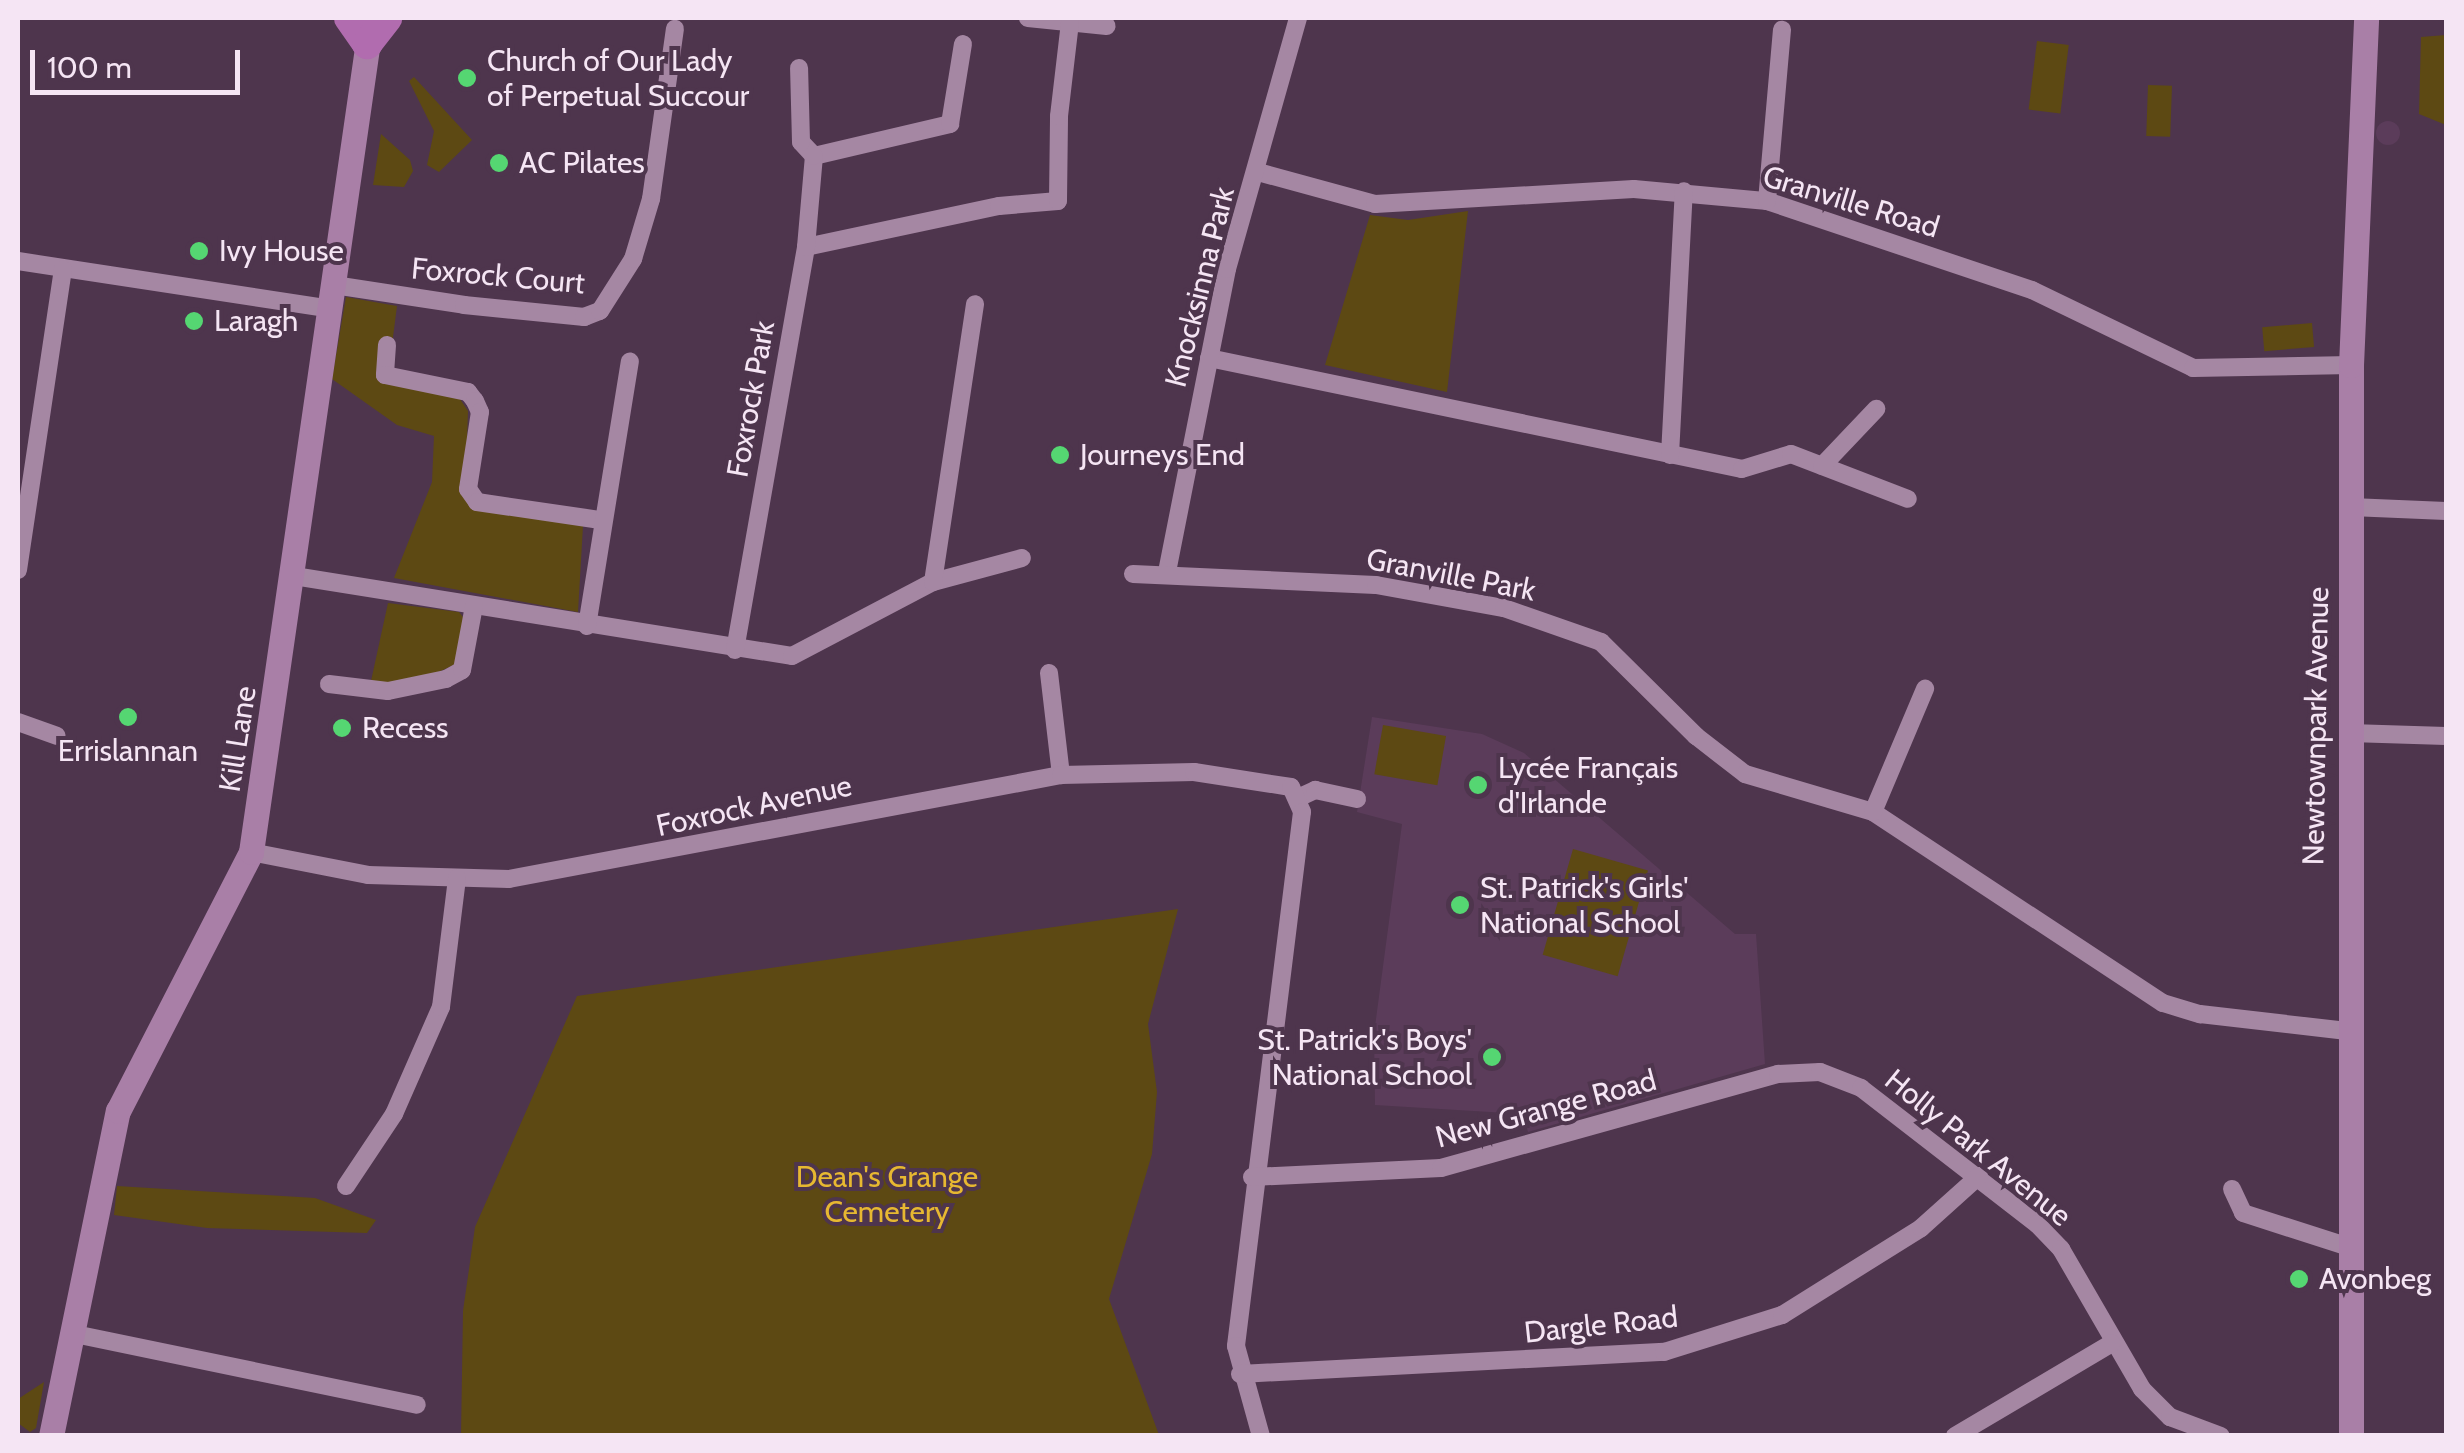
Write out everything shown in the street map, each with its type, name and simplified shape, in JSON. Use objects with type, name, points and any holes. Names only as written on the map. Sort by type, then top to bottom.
[{"type":"highway","points":[[349,18],[369,30],[387,18]]},
{"type":"main road","name":"Newtownpark Avenue","points":[[2351,1436],[2347,1031],[2351,364],[2366,18]]},
{"type":"main road","name":"Kill Lane","points":[[51,1436],[98,1184],[132,1075],[252,852],[369,30]]},
{"type":"street","points":[[1028,18],[1106,26]]},
{"type":"street","name":"Knocksinna Park","points":[[1167,572],[1227,269],[1258,172],[1298,18]]},
{"type":"street","points":[[806,247],[999,206],[1058,201],[1058,116],[1070,23]]},
{"type":"street","name":"Foxrock Court","points":[[333,297],[584,316],[600,311],[632,258],[652,199],[674,28]]},
{"type":"street","points":[[1767,201],[1782,30]]},
{"type":"street","points":[[814,156],[950,124],[963,44]]},
{"type":"street","name":"Foxrock Park","points":[[735,650],[806,247],[814,156],[801,142],[799,68]]},
{"type":"street","name":"Granville Road","points":[[1258,172],[1375,204],[1684,191],[1767,201],[2032,290],[2193,368],[2351,364]]},
{"type":"street","points":[[1670,455],[1684,191]]},
{"type":"street","points":[[18,262],[333,297]]},
{"type":"street","points":[[18,570],[64,269]]},
{"type":"street","points":[[932,582],[975,304]]},
{"type":"street","points":[[387,345],[384,375],[468,392],[475,401],[480,412],[468,489],[477,502],[602,520]]},
{"type":"street","points":[[1209,358],[1742,469],[1791,454],[1908,499]]},
{"type":"street","points":[[587,626],[630,360]]},
{"type":"street","points":[[1822,466],[1876,410]]},
{"type":"street","points":[[2351,507],[2446,511]]},
{"type":"street","points":[[294,576],[770,656],[804,652],[932,582],[1022,558]]},
{"type":"street","name":"Granville Park","points":[[1132,574],[1257,575],[1376,585],[1504,608],[1601,642],[1696,736],[1745,774],[1873,812],[2164,1003],[2200,1014],[2347,1031]]},
{"type":"street","points":[[329,684],[388,691],[446,679],[462,670],[474,606]]},
{"type":"street","points":[[1049,673],[1062,775]]},
{"type":"street","points":[[1873,812],[1925,689]]},
{"type":"street","points":[[18,722],[57,736]]},
{"type":"street","points":[[2350,734],[2446,736]]},
{"type":"street","name":"Foxrock Avenue","points":[[252,852],[368,875],[457,878],[588,869],[1062,775],[1194,772],[1272,780],[1300,797]]},
{"type":"street","points":[[1261,1436],[1240,1374],[1239,1290],[1300,797],[1315,790],[1357,800]]},
{"type":"street","points":[[346,1186],[394,1114],[441,1008],[457,878]]},
{"type":"street","name":"Holly Park Avenue","points":[[1732,1088],[1820,1072],[1861,1088],[1979,1176],[2061,1249],[2112,1342],[2156,1406],[2193,1429],[2221,1436]]},
{"type":"street","name":"New Grange Road","points":[[1252,1177],[1454,1166],[1732,1088]]},
{"type":"street","name":"Dargle Road","points":[[1240,1374],[1664,1352],[1782,1315],[1921,1228],[1979,1176]]},
{"type":"street","points":[[2232,1189],[2243,1212],[2349,1247]]},
{"type":"street","points":[[70,1333],[417,1405]]},
{"type":"street","points":[[1955,1436],[2112,1342]]},
{"type":"shaded area","points":[[2388,121],[2400,133],[2388,145],[2376,133]]},
{"type":"shaded area","points":[[1372,717],[1482,734],[1524,753],[1735,934],[1756,934],[1765,1064],[1528,1132],[1523,1114],[1375,1105],[1374,1034],[1402,824],[1357,812]]},
{"type":"green space","points":[[2446,35],[2446,125],[2419,114],[2421,37]]},
{"type":"green space","points":[[2037,41],[2069,45],[2060,113],[2029,109]]},
{"type":"green space","points":[[414,77],[472,140],[439,172],[427,165],[434,131],[409,81]]},
{"type":"green space","points":[[2148,85],[2172,86],[2170,137],[2146,136]]},
{"type":"green space","points":[[381,134],[410,160],[413,171],[404,187],[373,185]]},
{"type":"green space","points":[[1468,211],[1447,392],[1325,365],[1370,215],[1408,220]]},
{"type":"green space","points":[[346,297],[397,306],[387,384],[460,399],[468,411],[465,500],[583,526],[578,612],[394,578],[432,482],[434,436],[397,425],[332,379]]},
{"type":"green space","points":[[2312,323],[2314,347],[2264,351],[2262,327]]},
{"type":"green space","points":[[388,603],[459,612],[467,622],[462,661],[409,686],[371,681]]},
{"type":"green space","points":[[1383,725],[1446,736],[1437,785],[1374,774]]},
{"type":"green space","points":[[1573,849],[1648,870],[1618,976],[1543,955]]},
{"type":"green space","name":"Dean's Grange Cemetery","points":[[1178,909],[1148,1024],[1157,1092],[1152,1154],[1109,1299],[1159,1435],[461,1435],[463,1311],[475,1227],[577,996]]},
{"type":"green space","points":[[117,1186],[315,1198],[376,1220],[367,1233],[207,1228],[114,1215]]},
{"type":"green space","points":[[44,1382],[36,1428],[30,1432],[18,1423],[18,1399]]},
{"type":"place","name":"Church of Our Lady of Perpetual Succour","points":[[467,78]]},
{"type":"place","name":"AC Pilates","points":[[499,163]]},
{"type":"place","name":"Ivy House","points":[[199,251]]},
{"type":"place","name":"Laragh","points":[[194,321]]},
{"type":"place","name":"Journeys End","points":[[1060,455]]},
{"type":"place","name":"Errislannan","points":[[128,717]]},
{"type":"place","name":"Recess","points":[[342,728]]},
{"type":"place","name":"Lycée Français d'Irlande","points":[[1478,785]]},
{"type":"place","name":"St. Patrick's Girls' National School","points":[[1460,905]]},
{"type":"place","name":"St. Patrick's Boys' National School","points":[[1492,1057]]},
{"type":"place","name":"Avonbeg","points":[[2299,1279]]}]
